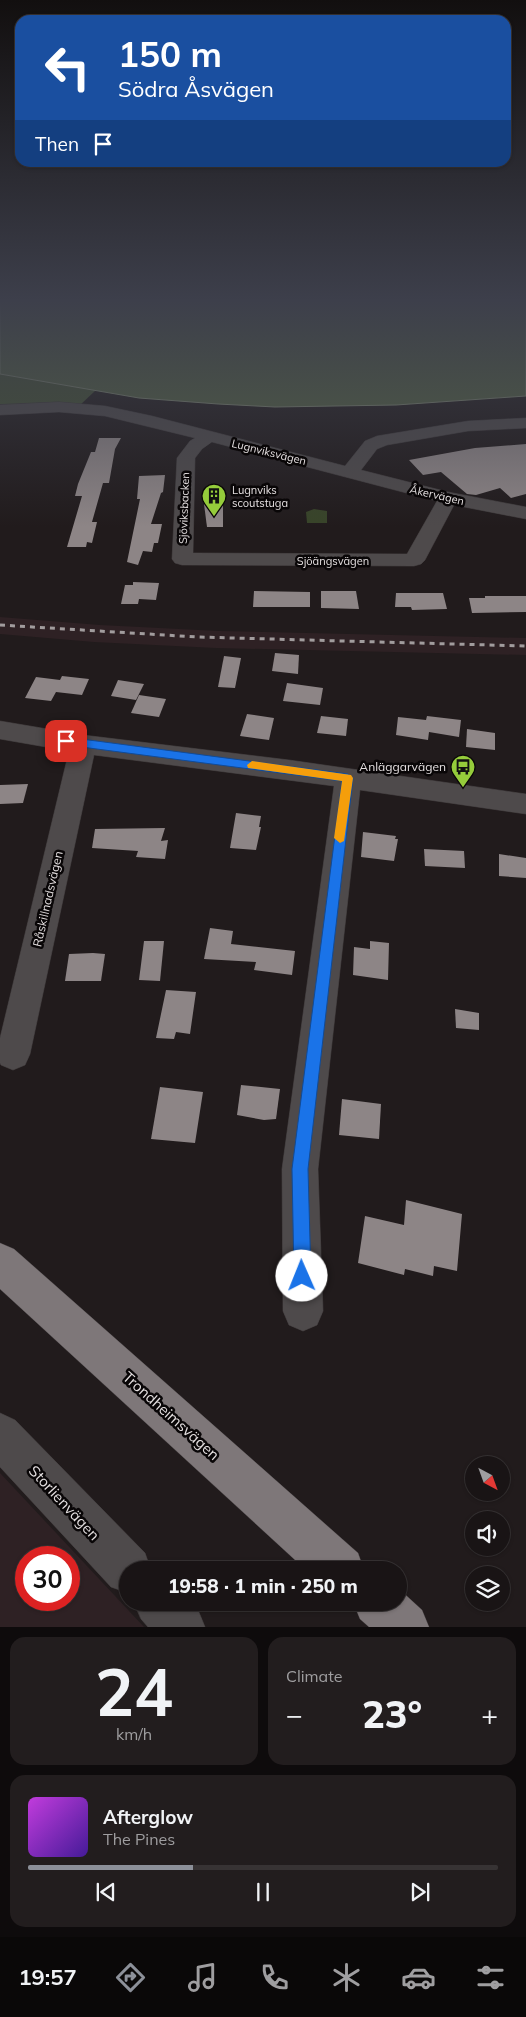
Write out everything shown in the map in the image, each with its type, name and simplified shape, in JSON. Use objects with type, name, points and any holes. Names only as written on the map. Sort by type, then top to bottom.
[{"type":"main road","name":"Trondheimsvägen","points":[[0,1263],[331,1561]]},
{"type":"main road","points":[[387,1611],[405,1627]]},
{"type":"street","name":"Lugnviksvägen","points":[[0,410],[59,407],[105,411],[152,421],[349,473]]},
{"type":"street","points":[[349,473],[371,445],[383,440],[468,426],[526,424]]},
{"type":"street","name":"Sjöviksbacken","points":[[182,559],[186,458],[196,445],[208,437]]},
{"type":"street","name":"Åkervägen","points":[[349,473],[448,498],[526,513]]},
{"type":"street","name":"Sjöängsvägen","points":[[182,559],[414,560],[448,498]]},
{"type":"street","points":[[0,730],[83,744],[348,778],[526,804]]},
{"type":"street","name":"Råskillnadsvägen","points":[[14,1054],[83,744]]},
{"type":"street","points":[[303,1311],[300,1169],[348,778]]},
{"type":"street","name":"Storlienvägen","points":[[0,1435],[119,1561]]},
{"type":"street","points":[[166,1611],[181,1627]]},
{"type":"shaded area","points":[[0,375],[96,390],[79,406],[0,406]]},
{"type":"shaded area","points":[[5,375],[526,375],[526,396],[396,405],[275,407],[139,398]]},
{"type":"shaded area","points":[[314,509],[327,511],[327,523],[307,523],[306,512]]},
{"type":"shaded area","points":[[0,617],[100,625],[219,631],[526,638],[526,655],[216,648],[94,642],[0,634]]},
{"type":"shaded area","points":[[0,1473],[68,1546],[15,1546],[15,1611],[80,1611],[80,1559],[119,1600],[119,1611],[129,1611],[144,1627],[0,1627]]},
{"type":"building","points":[[99,438],[121,438],[115,449],[109,483],[103,483],[92,522],[97,522],[92,543],[87,542],[86,547],[67,547],[82,496],[75,496],[78,484],[91,452],[95,452]]},
{"type":"building","points":[[526,444],[526,494],[511,498],[500,488],[476,495],[467,494],[441,472],[423,475],[409,460],[475,448]]},
{"type":"building","points":[[165,475],[163,492],[161,493],[151,524],[162,524],[158,543],[154,543],[152,552],[143,551],[138,565],[127,562],[140,499],[137,499],[139,476]]},
{"type":"building","name":"Lugnviks scoutstuga","points":[[204,504],[223,504],[223,527],[207,527]]},
{"type":"building","points":[[133,582],[159,583],[156,600],[139,599],[138,604],[121,604],[125,585],[133,585]]},
{"type":"building","points":[[254,591],[310,592],[310,607],[253,607]]},
{"type":"building","points":[[321,591],[356,591],[359,609],[321,608]]},
{"type":"building","points":[[396,593],[443,593],[447,609],[412,610],[411,607],[395,607]]},
{"type":"building","points":[[485,596],[526,596],[526,612],[472,613],[469,598],[485,598]]},
{"type":"building","points":[[275,653],[299,655],[298,674],[272,671]]},
{"type":"building","points":[[224,656],[241,658],[235,688],[218,687]]},
{"type":"building","points":[[62,676],[89,679],[82,695],[56,692],[51,701],[25,698],[36,677],[60,680]]},
{"type":"building","points":[[118,680],[144,684],[136,700],[111,696]]},
{"type":"building","points":[[287,683],[323,688],[320,705],[283,701]]},
{"type":"building","points":[[139,695],[166,699],[159,717],[131,713]]},
{"type":"building","points":[[247,714],[274,718],[269,740],[240,736]]},
{"type":"building","points":[[321,716],[348,719],[346,736],[317,733]]},
{"type":"building","points":[[427,716],[461,720],[459,737],[429,732],[428,740],[396,735],[398,717],[426,720]]},
{"type":"building","points":[[467,729],[495,733],[495,750],[466,747]]},
{"type":"building","points":[[28,784],[23,803],[0,804],[0,785]]},
{"type":"building","points":[[236,813],[261,816],[259,827],[261,827],[256,850],[230,848]]},
{"type":"building","points":[[165,828],[161,841],[168,840],[165,859],[136,857],[138,851],[92,848],[95,829]]},
{"type":"building","points":[[363,832],[396,836],[395,839],[398,839],[394,861],[361,857]]},
{"type":"building","points":[[424,849],[464,851],[465,868],[425,866]]},
{"type":"building","points":[[499,854],[526,858],[526,878],[499,876]]},
{"type":"building","points":[[210,928],[233,931],[231,944],[295,951],[292,975],[254,970],[256,962],[204,959]]},
{"type":"building","points":[[144,941],[164,941],[160,981],[139,980]]},
{"type":"building","points":[[370,941],[389,943],[388,980],[353,975],[354,947],[370,949]]},
{"type":"building","points":[[69,954],[105,954],[101,981],[65,981]]},
{"type":"building","points":[[166,990],[196,992],[190,1034],[176,1032],[174,1039],[156,1038]]},
{"type":"building","points":[[455,1009],[479,1013],[479,1030],[456,1028]]},
{"type":"building","points":[[241,1085],[280,1089],[276,1119],[264,1120],[237,1115]]},
{"type":"building","points":[[160,1087],[203,1092],[195,1143],[151,1139]]},
{"type":"building","points":[[342,1099],[381,1104],[379,1139],[339,1135]]},
{"type":"building","points":[[406,1200],[462,1214],[457,1271],[434,1266],[433,1276],[405,1269],[404,1275],[358,1263],[365,1216],[404,1225]]},
{"type":"railway","points":[[0,625],[197,637],[526,646]]},
{"type":"slow traffic","points":[[252,765],[348,778],[340,838]]},
{"type":"place","name":"Lugnviks scoutstuga","points":[[214,517]]},
{"type":"place","name":"Anläggarvägen","points":[[463,788]]},
{"type":"route","points":[[66,741],[348,778],[300,1169],[302,1276]]}]
